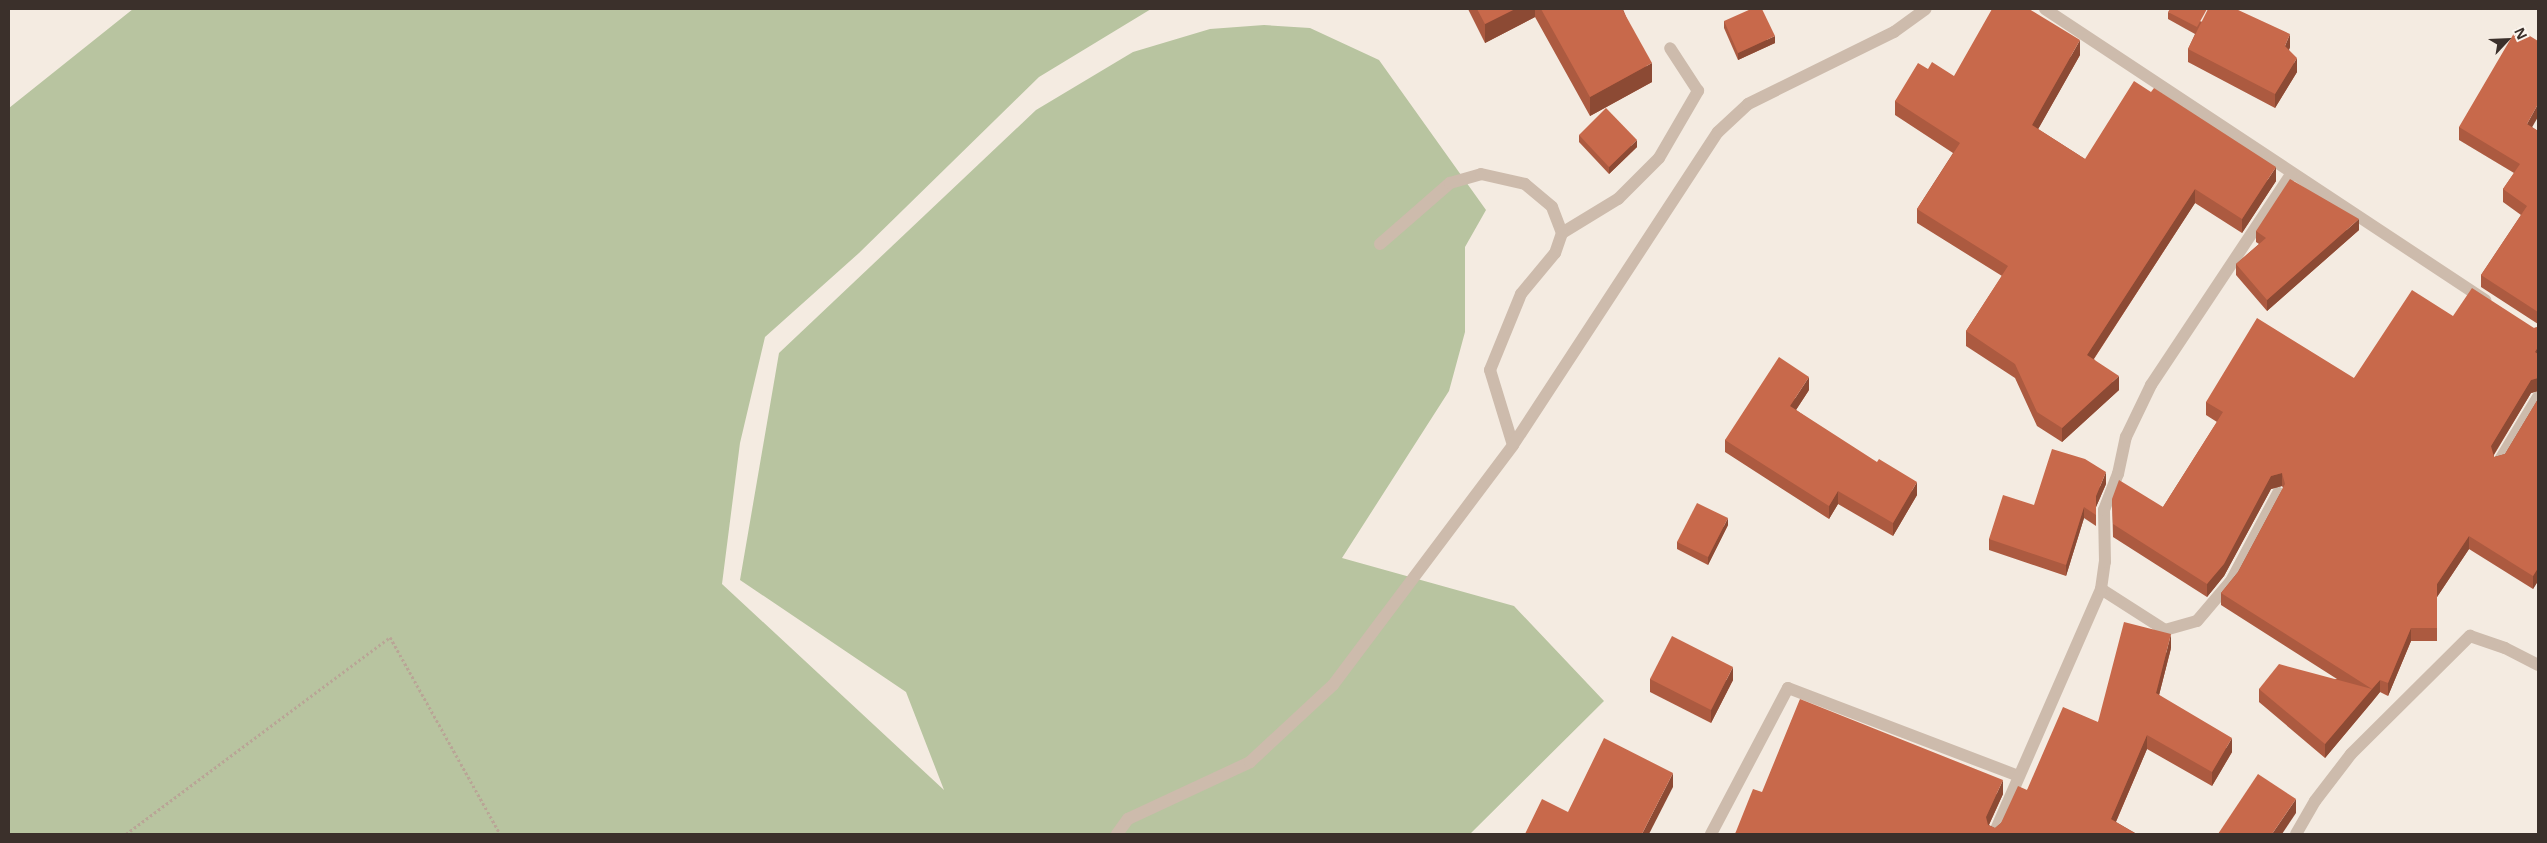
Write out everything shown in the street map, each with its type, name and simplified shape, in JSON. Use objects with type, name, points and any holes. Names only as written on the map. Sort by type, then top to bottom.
[{"type":"street","points":[[1117,834],[1128,819],[1250,762],[1333,685],[1513,445],[1718,132],[1748,104],[1894,32],[1926,9]]},
{"type":"street","points":[[2045,9],[2291,174],[2497,308]]},
{"type":"street","points":[[1513,445],[1490,370],[1521,294],[1555,253],[1562,233],[1618,199],[1659,158],[1698,91],[1670,48]]},
{"type":"street","points":[[1380,244],[1450,183],[1482,174],[1525,184],[1552,206],[1562,233]]},
{"type":"street","points":[[1994,834],[2101,589],[2105,562],[2104,510],[2118,474],[2126,438],[2151,385],[2291,174]]},
{"type":"street","points":[[2498,464],[2538,397]]},
{"type":"street","points":[[2101,589],[2165,630],[2197,621],[2231,581],[2278,493]]},
{"type":"street","points":[[2296,834],[2315,801],[2351,754],[2470,636],[2505,648],[2538,665]]},
{"type":"street","points":[[1711,834],[1788,688],[2018,776]]},
{"type":"path","points":[[126,834],[390,637],[500,834]]},
{"type":"green space","points":[[133,9],[1151,9],[1039,77],[859,253],[765,337],[740,443],[722,584],[944,790],[906,692],[740,580],[779,353],[1036,110],[1133,52],[1210,29],[1264,25],[1310,28],[1379,60],[1486,210],[1465,247],[1465,332],[1449,391],[1342,558],[1514,606],[1604,701],[1470,834],[9,834],[9,108]]},
{"type":"building","points":[[1477,9],[1515,9],[1485,24]]},
{"type":"building","points":[[1541,9],[1622,9],[1652,63],[1590,97]]},
{"type":"building","points":[[1751,9],[1762,9],[1775,36],[1738,53],[1724,21]]},
{"type":"building","points":[[1992,9],[2029,9],[2080,40],[2032,125],[2085,159],[2134,81],[2151,92],[2154,88],[2276,167],[2242,219],[2195,189],[2087,355],[2119,376],[2062,428],[2037,412],[2015,364],[1966,331],[2008,266],[1917,209],[1960,143],[1895,101],[1918,63],[1928,69],[1932,62],[1954,76]]},
{"type":"building","points":[[2170,9],[2207,9],[2197,27],[2168,12]]},
{"type":"building","points":[[2208,9],[2236,9],[2290,34],[2285,46],[2297,58],[2275,94],[2188,49]]},
{"type":"building","points":[[2517,28],[2538,41],[2538,104],[2527,124],[2538,131],[2538,312],[2481,275],[2527,206],[2503,189],[2520,164],[2459,127]]},
{"type":"building","points":[[1606,108],[1637,140],[1609,167],[1579,135]]},
{"type":"building","points":[[2290,179],[2359,219],[2267,300],[2236,264],[2266,238],[2256,231]]},
{"type":"building","points":[[2472,288],[2534,328],[2538,327],[2538,347],[2535,352],[2538,354],[2538,378],[2531,380],[2491,446],[2494,457],[2505,454],[2538,399],[2538,568],[2533,576],[2469,536],[2437,584],[2437,628],[2411,628],[2388,683],[2380,680],[2372,689],[2221,593],[2238,572],[2285,484],[2282,473],[2271,476],[2224,564],[2207,584],[2113,524],[2112,499],[2119,480],[2163,507],[2223,412],[2206,402],[2257,318],[2354,378],[2412,290],[2453,316]]},
{"type":"building","points":[[1779,357],[1809,377],[1790,406],[1877,462],[1879,459],[1917,482],[1893,523],[1838,491],[1829,506],[1725,440]]},
{"type":"building","points":[[2052,449],[2085,459],[2106,472],[2096,496],[2096,515],[2084,507],[2066,565],[1989,539],[2003,495],[2034,505]]},
{"type":"building","points":[[1697,503],[1728,518],[1708,557],[1677,542]]},
{"type":"building","points":[[2124,622],[2171,634],[2156,693],[2232,738],[2212,772],[2147,735],[2111,819],[2136,834],[1735,834],[1753,789],[1762,792],[1800,699],[2003,780],[1986,817],[1988,825],[1995,828],[2001,823],[2018,786],[2027,790],[2063,707],[2098,722]]},
{"type":"building","points":[[1672,636],[1733,667],[1711,710],[1650,679]]},
{"type":"building","points":[[2279,664],[2372,689],[2325,744],[2259,689]]},
{"type":"building","points":[[1604,738],[1673,773],[1642,834],[1525,834],[1542,799],[1568,812]]},
{"type":"building","points":[[2258,774],[2296,799],[2272,834],[2218,834]]}]
